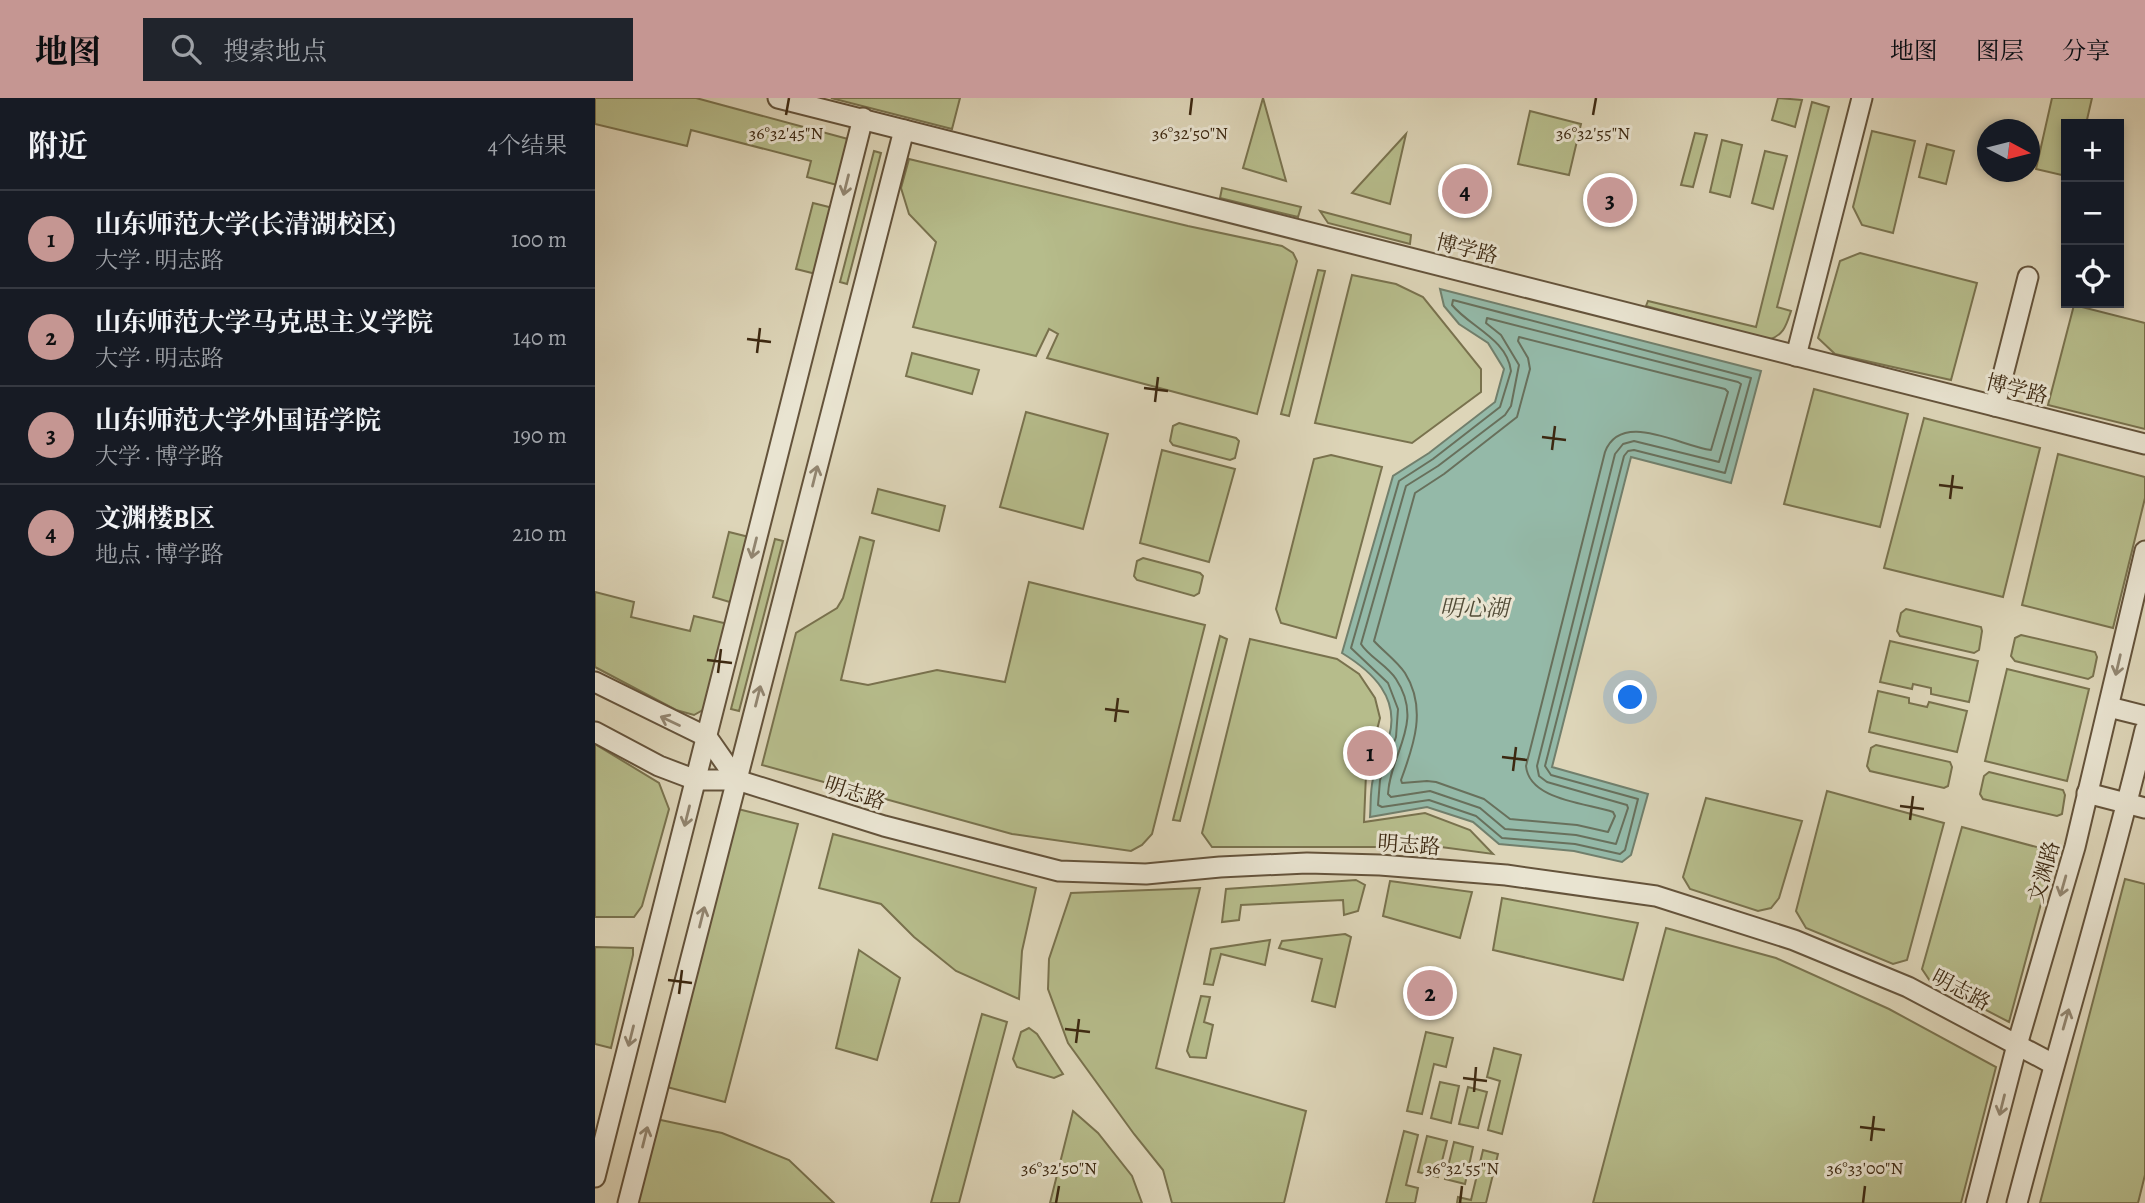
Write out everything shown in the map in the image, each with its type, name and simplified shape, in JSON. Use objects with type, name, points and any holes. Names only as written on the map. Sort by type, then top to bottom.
[{"type":"street","points":[[1796,356],[1862,98]]},
{"type":"street","name":"博学路","points":[[786,99],[2145,444]]},
{"type":"street","points":[[595,1177],[863,118]]},
{"type":"street","points":[[628,1203],[904,130]]},
{"type":"street","points":[[1995,406],[2028,277]]},
{"type":"street","name":"文渊路","points":[[1976,1203],[2017,1045],[2075,846],[2145,551]]},
{"type":"street","points":[[595,682],[707,737],[737,780]]},
{"type":"street","points":[[2109,707],[2145,716]]},
{"type":"street","points":[[2017,1203],[2053,1064],[2115,855],[2136,805],[2145,730]]},
{"type":"street","points":[[595,732],[659,766],[696,780]]},
{"type":"street","name":"明志路","points":[[696,780],[737,780],[884,826],[1059,871],[1146,874],[1307,863],[1380,865],[1506,875],[1656,896],[1794,940],[1908,987],[2053,1064]]},
{"type":"street","points":[[2087,793],[2136,805]]},
{"type":"shaded area","points":[[595,98],[696,98],[848,139],[837,185],[807,177],[811,161],[691,130],[687,146],[595,124]]},
{"type":"shaded area","points":[[831,98],[960,98],[952,129]]},
{"type":"shaded area","points":[[1263,98],[1286,181],[1243,168]]},
{"type":"shaded area","points":[[1778,98],[1802,100],[1795,127],[1772,120]]},
{"type":"shaded area","points":[[2052,98],[2092,98],[2087,119],[2061,119],[2061,175],[2040,170],[2040,151]]},
{"type":"shaded area","points":[[1812,102],[1829,107],[1777,307],[1791,311],[1781,333],[1768,340],[1646,306],[1648,301],[1756,327]]},
{"type":"shaded area","points":[[1530,111],[1581,124],[1569,175],[1518,164]]},
{"type":"shaded area","points":[[1872,131],[1915,141],[1893,233],[1862,225],[1853,207]]},
{"type":"shaded area","points":[[1695,133],[1707,135],[1693,187],[1681,185]]},
{"type":"shaded area","points":[[1406,134],[1390,204],[1352,193]]},
{"type":"shaded area","points":[[1722,140],[1742,145],[1730,197],[1710,192]]},
{"type":"shaded area","points":[[1927,144],[1954,151],[1946,184],[1919,177]]},
{"type":"shaded area","points":[[874,151],[881,153],[847,284],[840,282]]},
{"type":"shaded area","points":[[1765,151],[1787,156],[1773,209],[1752,203]]},
{"type":"shaded area","points":[[909,159],[1282,246],[1293,253],[1297,261],[1257,414],[1047,358],[1058,334],[1049,329],[1036,356],[913,327],[936,242],[909,214],[901,188]]},
{"type":"shaded area","points":[[1222,188],[1301,207],[1298,217],[1220,198]]},
{"type":"shaded area","points":[[813,203],[833,208],[816,274],[796,269]]},
{"type":"shaded area","points":[[1320,211],[1411,235],[1410,244],[1328,223]]},
{"type":"shaded area","points":[[1860,253],[1977,283],[1951,380],[1835,354],[1818,338],[1840,261]]},
{"type":"shaded area","points":[[1318,270],[1325,271],[1289,416],[1281,414]]},
{"type":"shaded area","points":[[1352,275],[1396,284],[1423,297],[1481,369],[1481,392],[1412,443],[1315,423]]},
{"type":"shaded area","points":[[2073,308],[2086,308],[2145,323],[2145,429],[2048,405]]},
{"type":"shaded area","points":[[912,353],[979,370],[972,394],[906,376]]},
{"type":"shaded area","points":[[1814,389],[1908,414],[1880,527],[1784,504]]},
{"type":"shaded area","points":[[1026,412],[1108,434],[1083,529],[1000,507]]},
{"type":"shaded area","points":[[1924,418],[2040,448],[2003,597],[1884,568]]},
{"type":"shaded area","points":[[1179,423],[1236,438],[1239,441],[1235,458],[1230,460],[1173,445],[1170,441],[1173,426]]},
{"type":"shaded area","points":[[1162,450],[1235,469],[1209,562],[1140,543]]},
{"type":"shaded area","points":[[2058,454],[2145,477],[2145,498],[2113,628],[2022,605]]},
{"type":"shaded area","points":[[1331,455],[1382,467],[1336,638],[1281,623],[1276,609],[1314,459]]},
{"type":"shaded area","points":[[878,489],[945,506],[939,531],[872,513]]},
{"type":"shaded area","points":[[729,532],[749,537],[733,603],[713,597]]},
{"type":"shaded area","points":[[860,537],[874,541],[841,680],[868,685],[937,670],[1005,682],[1029,582],[1205,625],[1152,834],[1142,845],[1131,851],[1012,834],[762,765],[796,633],[837,608],[843,598]]},
{"type":"shaded area","points":[[775,539],[783,541],[739,711],[731,709]]},
{"type":"shaded area","points":[[1143,558],[1200,573],[1203,576],[1199,593],[1194,596],[1137,580],[1134,576],[1137,561]]},
{"type":"shaded area","points":[[595,592],[634,602],[631,617],[690,631],[694,616],[728,624],[708,707],[694,715],[676,710],[595,667]]},
{"type":"shaded area","points":[[1906,609],[1981,627],[1979,650],[1974,653],[1900,636],[1897,631],[1901,613]]},
{"type":"shaded area","points":[[2021,635],[2095,652],[2097,657],[2093,676],[2088,679],[2015,661],[2011,656],[2015,638]]},
{"type":"shaded area","points":[[1220,636],[1227,639],[1180,821],[1173,820]]},
{"type":"shaded area","points":[[1250,639],[1337,659],[1359,674],[1375,698],[1380,718],[1366,774],[1364,822],[1425,813],[1470,830],[1493,854],[1441,847],[1212,847],[1202,833]]},
{"type":"shaded area","points":[[1890,641],[1978,661],[1969,702],[1931,694],[1931,688],[1913,684],[1912,689],[1880,682]]},
{"type":"shaded area","points":[[2007,669],[2089,689],[2067,781],[1985,761]]},
{"type":"shaded area","points":[[1878,691],[1909,698],[1909,703],[1927,707],[1929,702],[1967,711],[1957,752],[1869,732]]},
{"type":"shaded area","points":[[595,744],[659,783],[669,809],[642,906],[634,917],[595,917]]},
{"type":"shaded area","points":[[1876,745],[1950,762],[1952,767],[1948,786],[1944,788],[1870,771],[1867,766],[1871,748]]},
{"type":"shaded area","points":[[1989,772],[2063,790],[2065,795],[2062,814],[2057,816],[1983,799],[1980,794],[1984,776]]},
{"type":"shaded area","points":[[1827,791],[1944,823],[1907,960],[1893,964],[1806,928],[1796,911]]},
{"type":"shaded area","points":[[1706,798],[1802,821],[1779,898],[1771,908],[1758,911],[1690,889],[1683,877]]},
{"type":"shaded area","points":[[730,807],[798,824],[725,1102],[663,1086]]},
{"type":"shaded area","points":[[1962,827],[2055,852],[2009,1022],[1930,981],[1922,969]]},
{"type":"shaded area","points":[[833,834],[1036,888],[1022,951],[1019,999],[956,971],[914,937],[881,904],[819,888]]},
{"type":"shaded area","points":[[2125,879],[2145,884],[2145,1175],[2138,1203],[2040,1203]]},
{"type":"shaded area","points":[[1356,880],[1365,885],[1358,911],[1344,915],[1343,900],[1241,905],[1239,920],[1222,922],[1226,889]]},
{"type":"shaded area","points":[[1390,881],[1472,892],[1460,938],[1383,916]]},
{"type":"shaded area","points":[[1200,888],[1156,1068],[1306,1111],[1284,1203],[1172,1203],[1163,1170],[1068,1043],[1048,989],[1049,959],[1071,893]]},
{"type":"shaded area","points":[[1502,898],[1638,923],[1623,980],[1493,950]]},
{"type":"shaded area","points":[[1666,928],[1776,958],[1889,1009],[1996,1067],[1961,1203],[1593,1203]]},
{"type":"shaded area","points":[[1345,934],[1351,937],[1335,1007],[1312,1001],[1322,959],[1279,948],[1282,941]]},
{"type":"shaded area","points":[[1270,940],[1265,965],[1221,954],[1213,985],[1204,984],[1211,949]]},
{"type":"shaded area","points":[[595,947],[633,948],[611,1048],[595,1044]]},
{"type":"shaded area","points":[[859,950],[900,978],[877,1060],[836,1048]]},
{"type":"shaded area","points":[[1201,996],[1210,997],[1204,1022],[1213,1025],[1206,1058],[1190,1057],[1187,1051]]},
{"type":"shaded area","points":[[982,1014],[1007,1022],[959,1203],[931,1203]]},
{"type":"shaded area","points":[[1029,1028],[1037,1034],[1063,1074],[1054,1078],[1017,1067],[1013,1059],[1021,1032]]},
{"type":"shaded area","points":[[1426,1032],[1453,1038],[1446,1067],[1434,1064],[1422,1114],[1407,1111]]},
{"type":"shaded area","points":[[1494,1048],[1521,1055],[1502,1134],[1488,1130],[1500,1081],[1487,1077]]},
{"type":"shaded area","points":[[1440,1082],[1459,1086],[1451,1123],[1431,1118]]},
{"type":"shaded area","points":[[1468,1087],[1487,1092],[1478,1128],[1459,1124]]},
{"type":"shaded area","points":[[1073,1111],[1098,1133],[1132,1176],[1142,1203],[1050,1203]]},
{"type":"shaded area","points":[[656,1119],[722,1133],[789,1160],[834,1203],[635,1203]]},
{"type":"shaded area","points":[[1404,1131],[1418,1135],[1406,1185],[1418,1188],[1415,1203],[1386,1203]]},
{"type":"shaded area","points":[[1427,1136],[1447,1141],[1438,1177],[1418,1172]]},
{"type":"shaded area","points":[[1454,1142],[1473,1147],[1465,1184],[1445,1179]]},
{"type":"shaded area","points":[[1483,1150],[1498,1154],[1486,1203],[1457,1203],[1458,1197],[1471,1200]]},
{"type":"water","name":"明心湖","points":[[1440,289],[1761,371],[1731,483],[1631,457],[1552,767],[1648,794],[1631,855],[1622,862],[1574,851],[1499,844],[1473,822],[1427,807],[1370,817],[1372,784],[1389,737],[1391,710],[1387,698],[1373,678],[1342,653],[1393,476],[1429,453],[1495,402],[1504,369],[1488,343],[1459,324],[1444,306]]},
{"type":"place","name":"文渊楼B区","points":[[1465,191]]},
{"type":"place","name":"山东师范大学外国语学院","points":[[1610,200]]},
{"type":"place","name":"山东师范大学(长清湖校区)","points":[[1370,753]]},
{"type":"place","name":"山东师范大学马克思主义学院","points":[[1430,993]]}]
